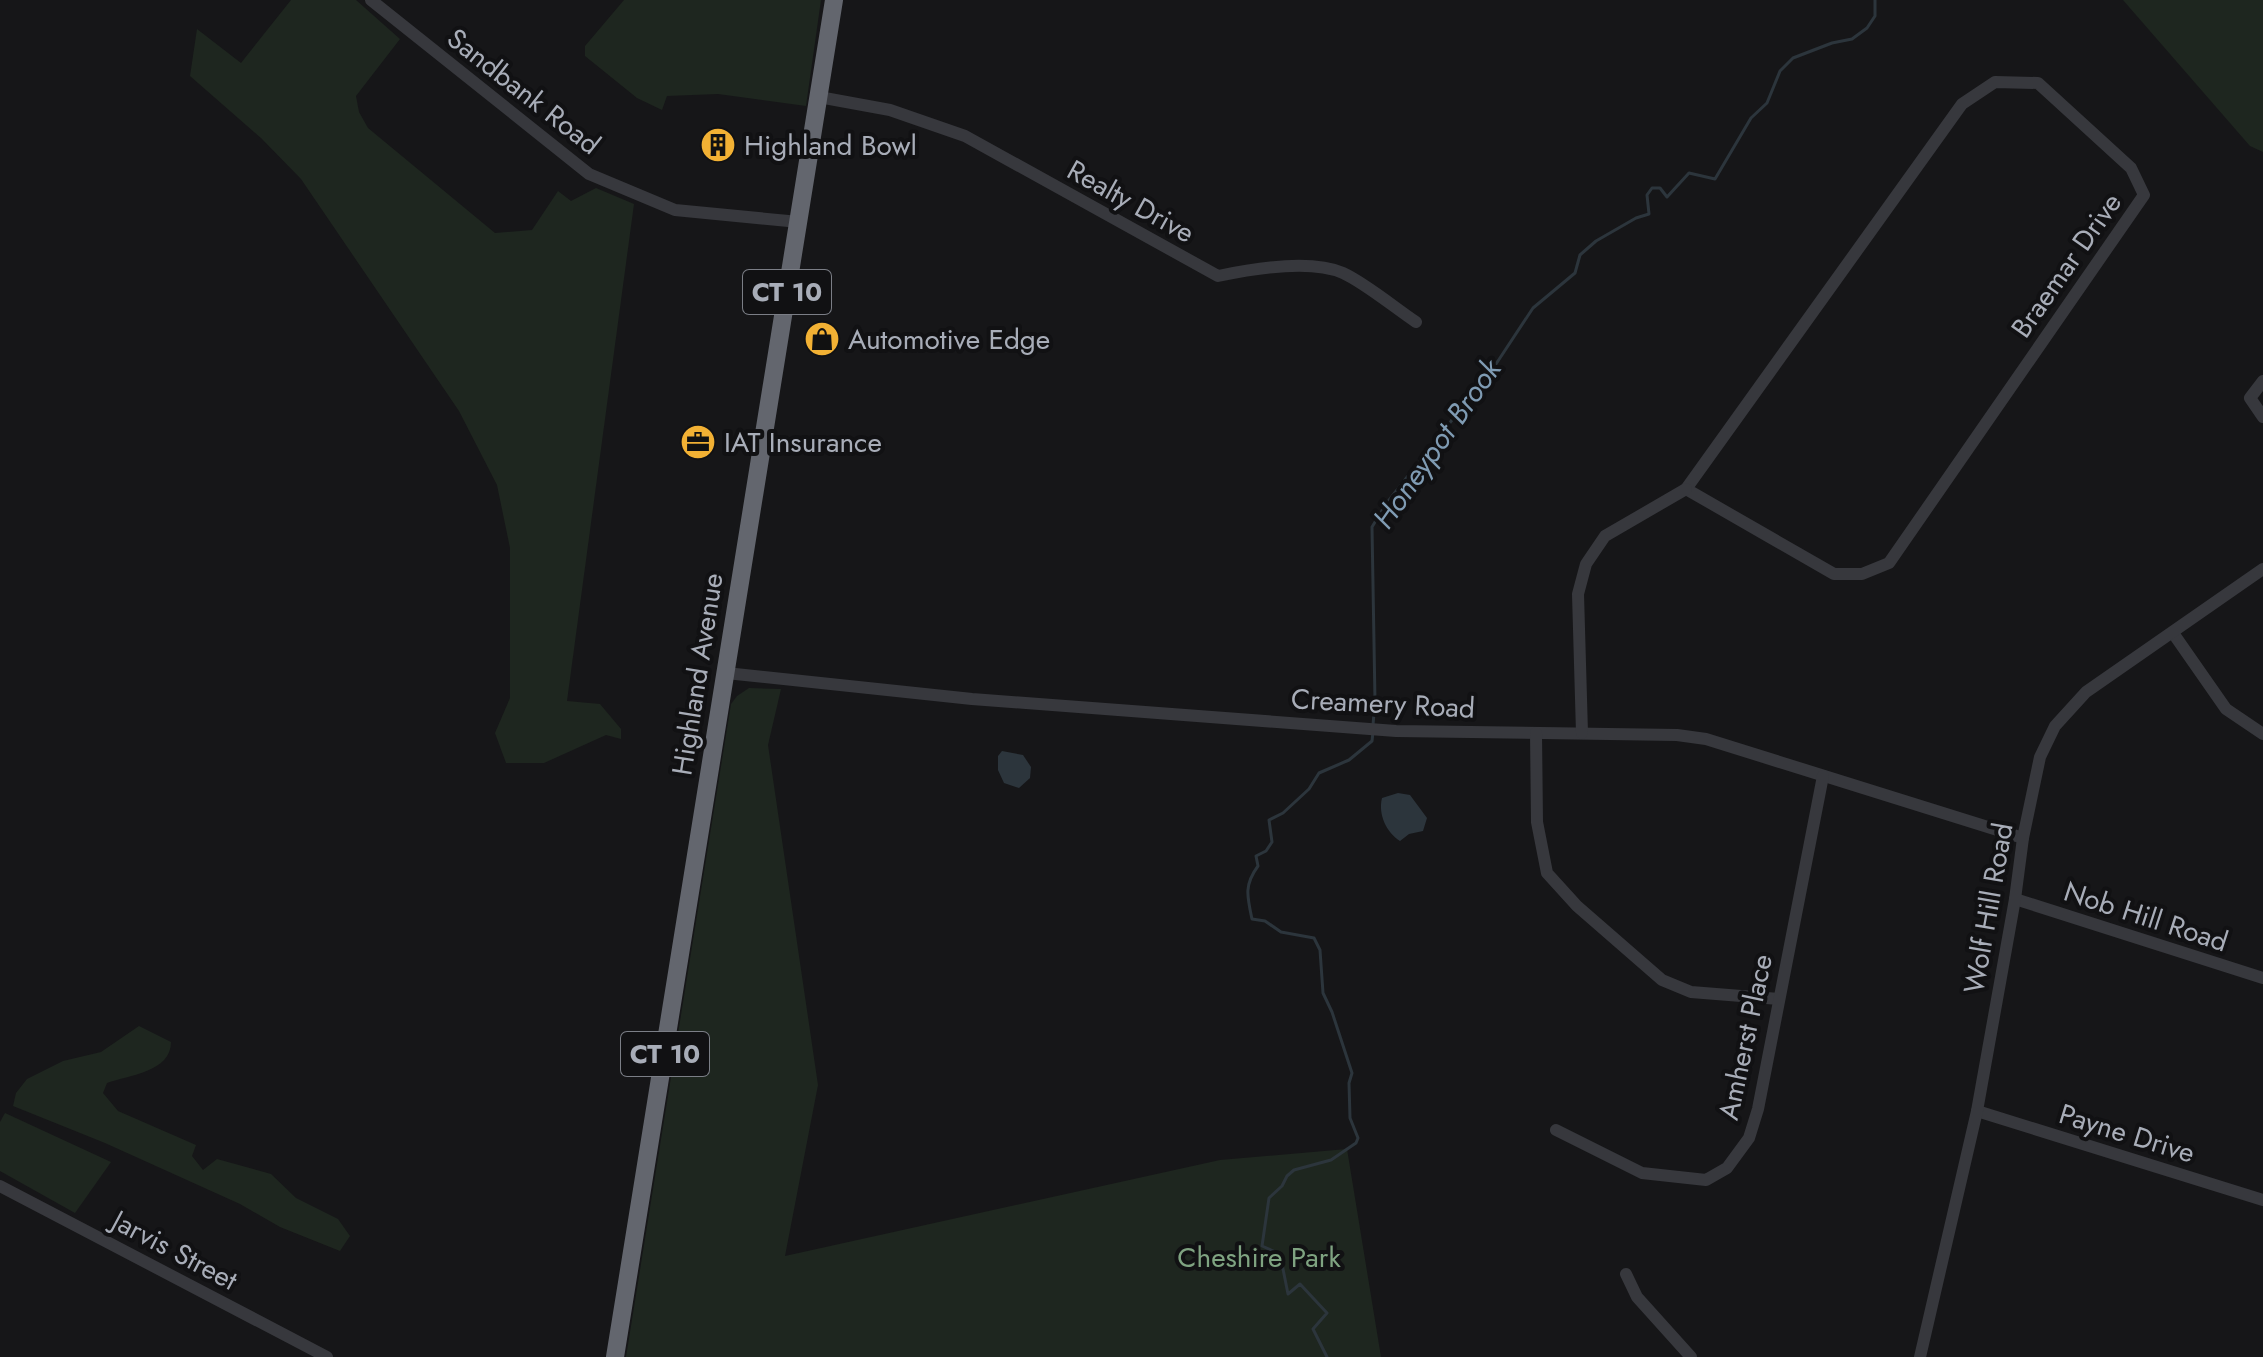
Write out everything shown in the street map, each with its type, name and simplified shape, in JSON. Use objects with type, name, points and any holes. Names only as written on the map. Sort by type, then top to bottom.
[{"type":"highway","name":"Highland Avenue","points":[[615,1357],[834,0]]},
{"type":"street","name":"Sandbank Road","points":[[371,0],[589,174],[675,210],[799,222]]},
{"type":"street","name":"Braemar Drive","points":[[1582,733],[1578,594],[1586,564],[1605,536],[1686,489],[1962,104],[1995,82],[2038,83],[2131,168],[2144,195],[1889,563],[1862,574],[1834,574],[1686,489]]},
{"type":"street","name":"Realty Drive","points":[[819,97],[890,110],[965,136],[1218,276],[1266,266],[1325,269],[1342,273],[1416,322]]},
{"type":"street","points":[[2263,381],[2250,398],[2263,417]]},
{"type":"street","name":"Wolf Hill Road","points":[[1920,1357],[1977,1111],[2023,838],[2040,757],[2055,726],[2086,692],[2263,569]]},
{"type":"street","points":[[2173,633],[2226,709],[2263,734]]},
{"type":"street","name":"Creamery Road","points":[[726,673],[972,699],[1386,730],[1677,735],[1706,739],[2023,838]]},
{"type":"street","points":[[1536,733],[1537,822],[1547,873],[1577,906],[1662,980],[1691,992],[1779,999]]},
{"type":"street","name":"Amherst Place","points":[[1556,1130],[1642,1173],[1706,1180],[1727,1168],[1749,1138],[1758,1109],[1823,776]]},
{"type":"street","name":"Nob Hill Road","points":[[2015,899],[2263,978]]},
{"type":"street","name":"Payne Drive","points":[[1977,1111],[2263,1200]]},
{"type":"street","name":"Jarvis Street","points":[[0,1186],[327,1357]]},
{"type":"street","points":[[1626,1274],[1637,1297],[1691,1357]]},
{"type":"green space","points":[[291,0],[356,0],[400,39],[356,96],[359,112],[368,128],[495,233],[532,230],[558,191],[571,201],[596,188],[634,204],[567,701],[600,704],[621,729],[621,739],[606,735],[544,763],[506,763],[495,733],[510,698],[510,548],[497,485],[459,411],[301,179],[261,138],[190,76],[197,29],[241,63]]},
{"type":"green space","points":[[624,0],[821,0],[806,106],[718,94],[667,96],[662,110],[637,98],[585,56],[585,46]]},
{"type":"green space","points":[[2123,0],[2263,0],[2263,152],[2250,146]]},
{"type":"green space","name":"Cheshire Park","points":[[749,688],[781,689],[768,745],[818,1085],[785,1256],[1220,1160],[1347,1149],[1381,1357],[626,1357],[731,704]]},
{"type":"green space","points":[[139,1026],[171,1042],[169,1052],[164,1060],[147,1071],[107,1083],[103,1093],[118,1111],[196,1145],[192,1156],[203,1170],[217,1159],[271,1174],[296,1198],[338,1219],[350,1236],[340,1251],[280,1227],[240,1204],[105,1143],[13,1106],[16,1093],[27,1079],[63,1061],[101,1052]]},
{"type":"green space","points":[[5,1113],[111,1162],[75,1213],[0,1171],[0,1122]]},
{"type":"shaded area","points":[[1002,751],[1023,755],[1031,767],[1030,778],[1019,788],[1004,783],[998,770],[998,756]]},
{"type":"shaded area","points":[[1398,793],[1410,795],[1427,818],[1423,831],[1409,834],[1400,841],[1387,828],[1381,810],[1382,798]]},
{"type":"waterway","name":"Honeypot Brook","points":[[1373,725],[1372,527],[1386,504],[1496,364],[1533,308],[1575,273],[1580,255],[1596,241],[1649,214],[1647,195],[1652,188],[1660,188],[1667,197],[1689,173],[1715,179],[1751,118],[1767,103],[1780,71],[1793,58],[1852,39],[1867,28],[1875,16],[1875,0]]},
{"type":"waterway","name":"Honeypot Brook","points":[[1327,1357],[1313,1329],[1327,1313],[1300,1284],[1288,1294],[1280,1254],[1262,1246],[1269,1198],[1282,1186],[1287,1176],[1294,1170],[1331,1160],[1356,1143],[1358,1138],[1350,1118],[1349,1083],[1352,1073],[1323,993],[1320,950],[1314,938],[1281,932],[1265,921],[1252,919],[1248,891],[1250,879],[1258,866],[1256,856],[1266,851],[1272,842],[1269,820],[1283,813],[1309,789],[1319,773],[1349,760],[1372,741],[1373,732]]},
{"type":"place","name":"Highland Bowl","points":[[718,145]]},
{"type":"place","name":"Automotive Edge","points":[[822,339]]},
{"type":"place","name":"IAT Insurance","points":[[698,442]]}]
